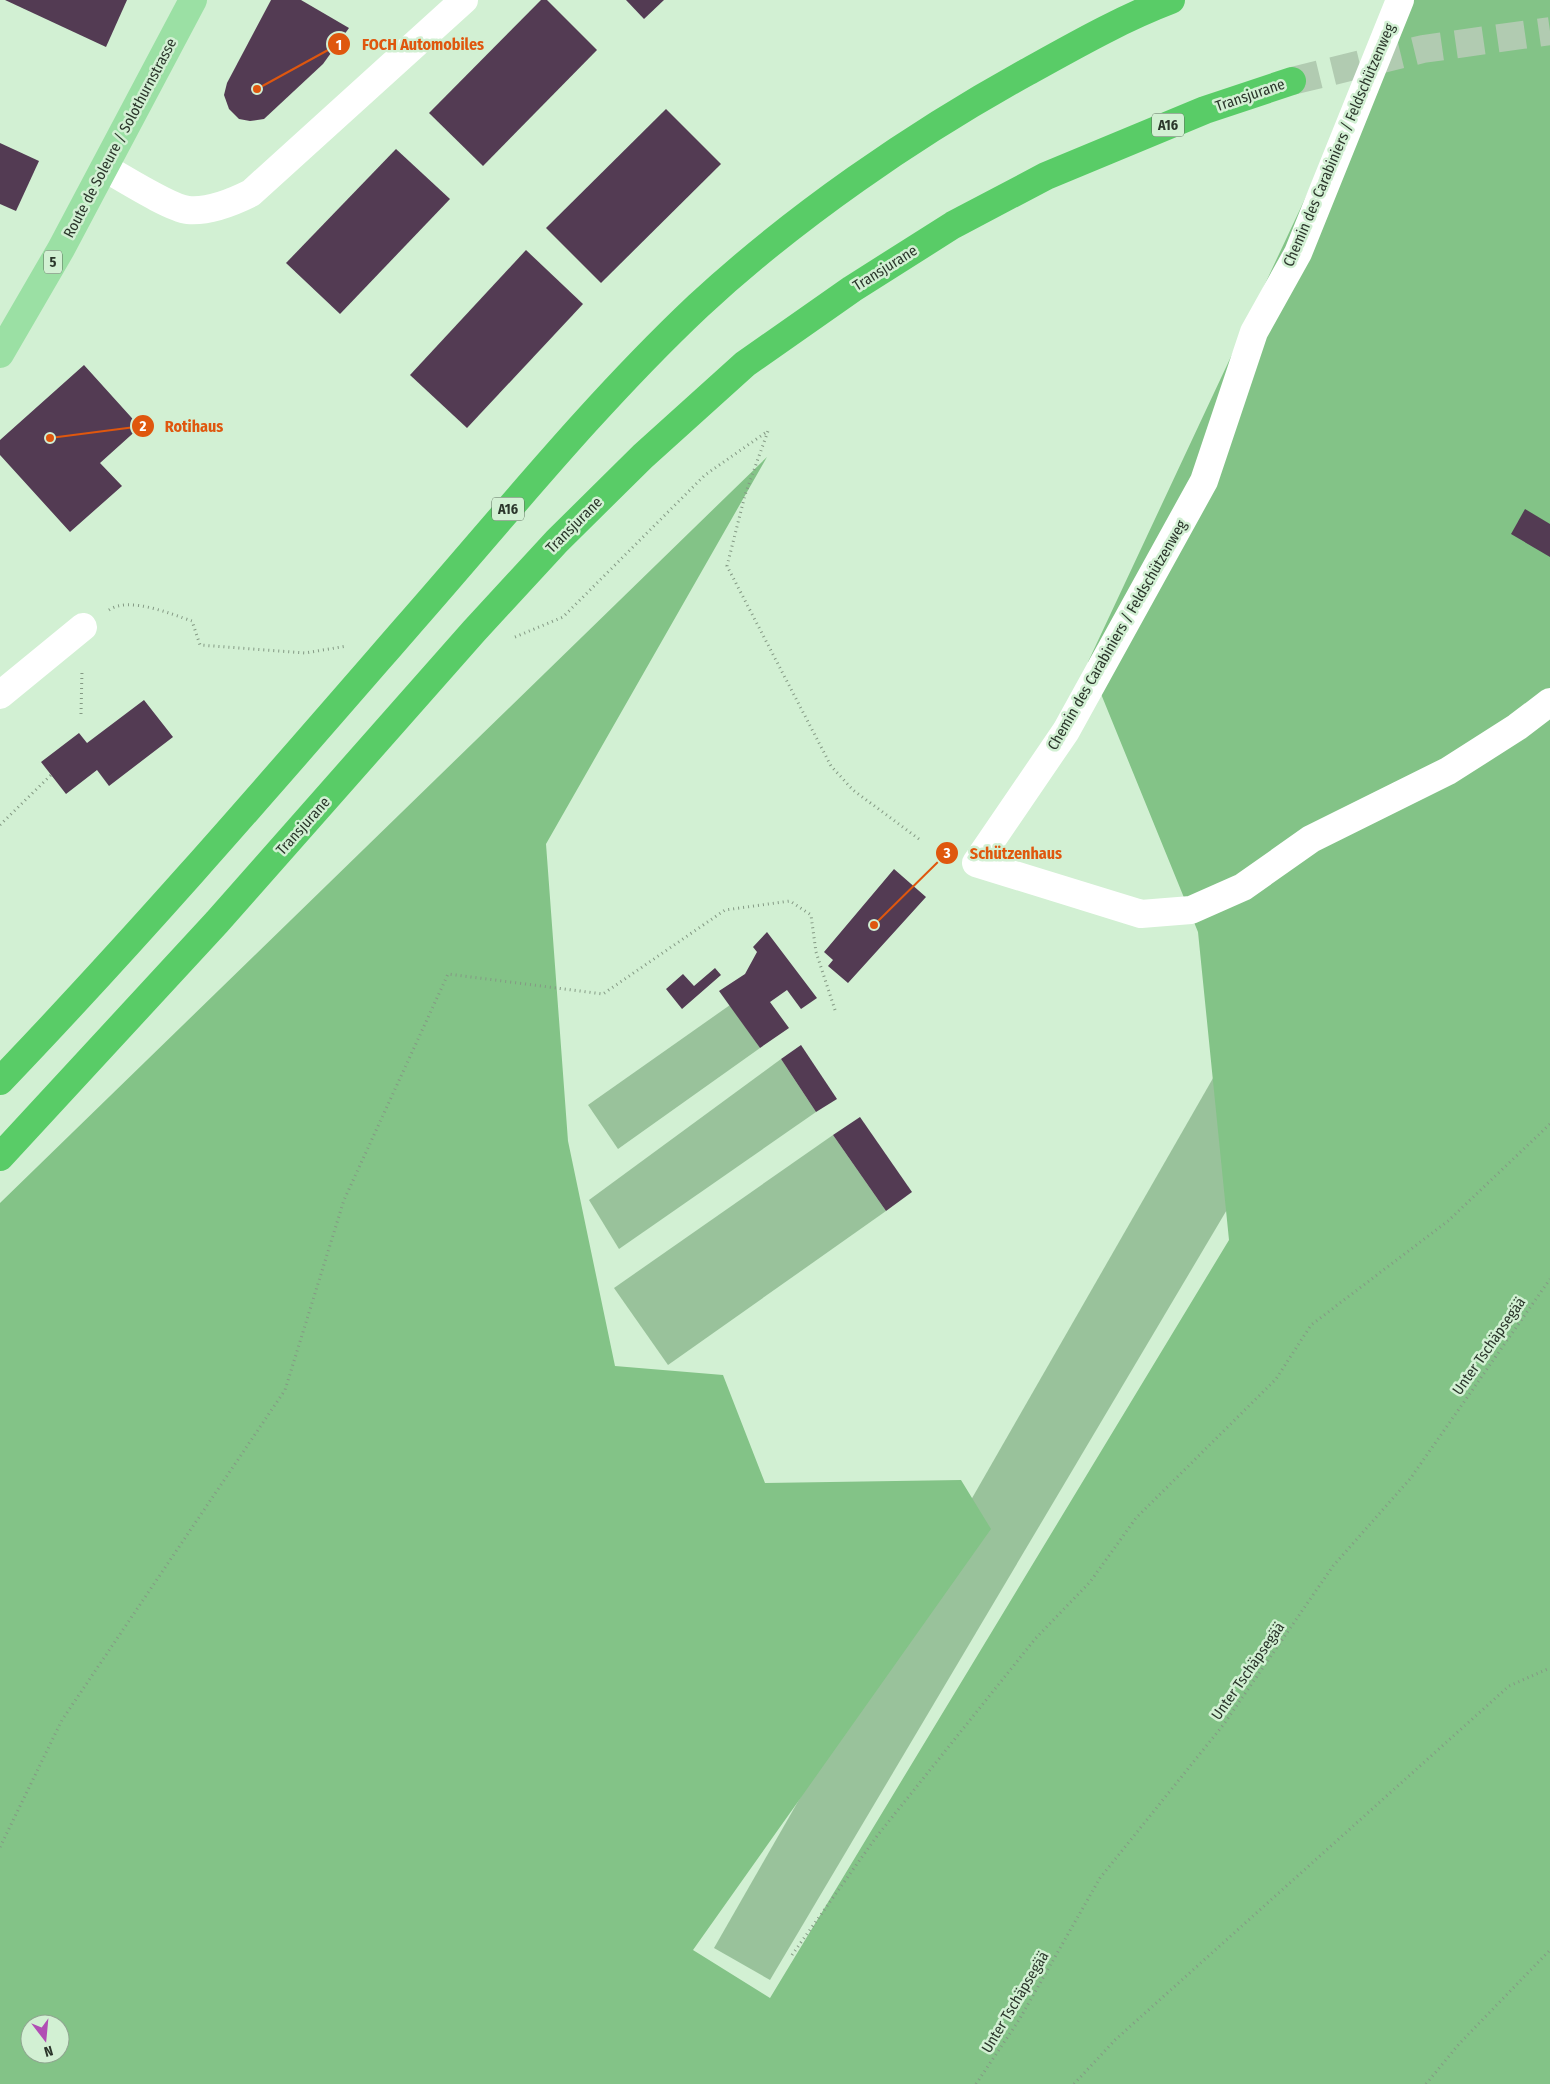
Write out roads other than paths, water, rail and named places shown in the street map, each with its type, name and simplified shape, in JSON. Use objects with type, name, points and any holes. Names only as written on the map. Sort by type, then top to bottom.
[{"type":"highway","name":"A16","points":[[0,1081],[232,828],[588,418],[700,305],[789,230],[879,164],[973,102],[1099,33],[1172,0]]},
{"type":"highway","name":"Transjurane","points":[[0,1157],[217,922],[474,631],[557,541],[643,456],[745,364],[852,289],[953,226],[1046,176],[1205,110],[1292,81]]},
{"type":"main road","name":"Route de Soleure / Solothurnstrasse","points":[[0,354],[104,168],[193,0]]},
{"type":"street","points":[[104,168],[171,204],[188,210],[232,203],[251,193],[464,0]]},
{"type":"street","name":"Chemin des Carabiniers / Feldschützenweg","points":[[1400,0],[1298,253],[1254,332],[1204,482],[1066,731],[976,863],[1141,914],[1191,910],[1243,887],[1311,839],[1448,771],[1517,728],[1550,702]]},
{"type":"street","points":[[0,695],[83,627]]},
{"type":"tunnel","points":[[1292,81],[1423,49],[1550,31]]},
{"type":"place","name":"FOCH Automobiles","points":[[257,89]]},
{"type":"place","name":"Rotihaus","points":[[50,438]]},
{"type":"place","name":"Schützenhaus","points":[[874,925]]}]
